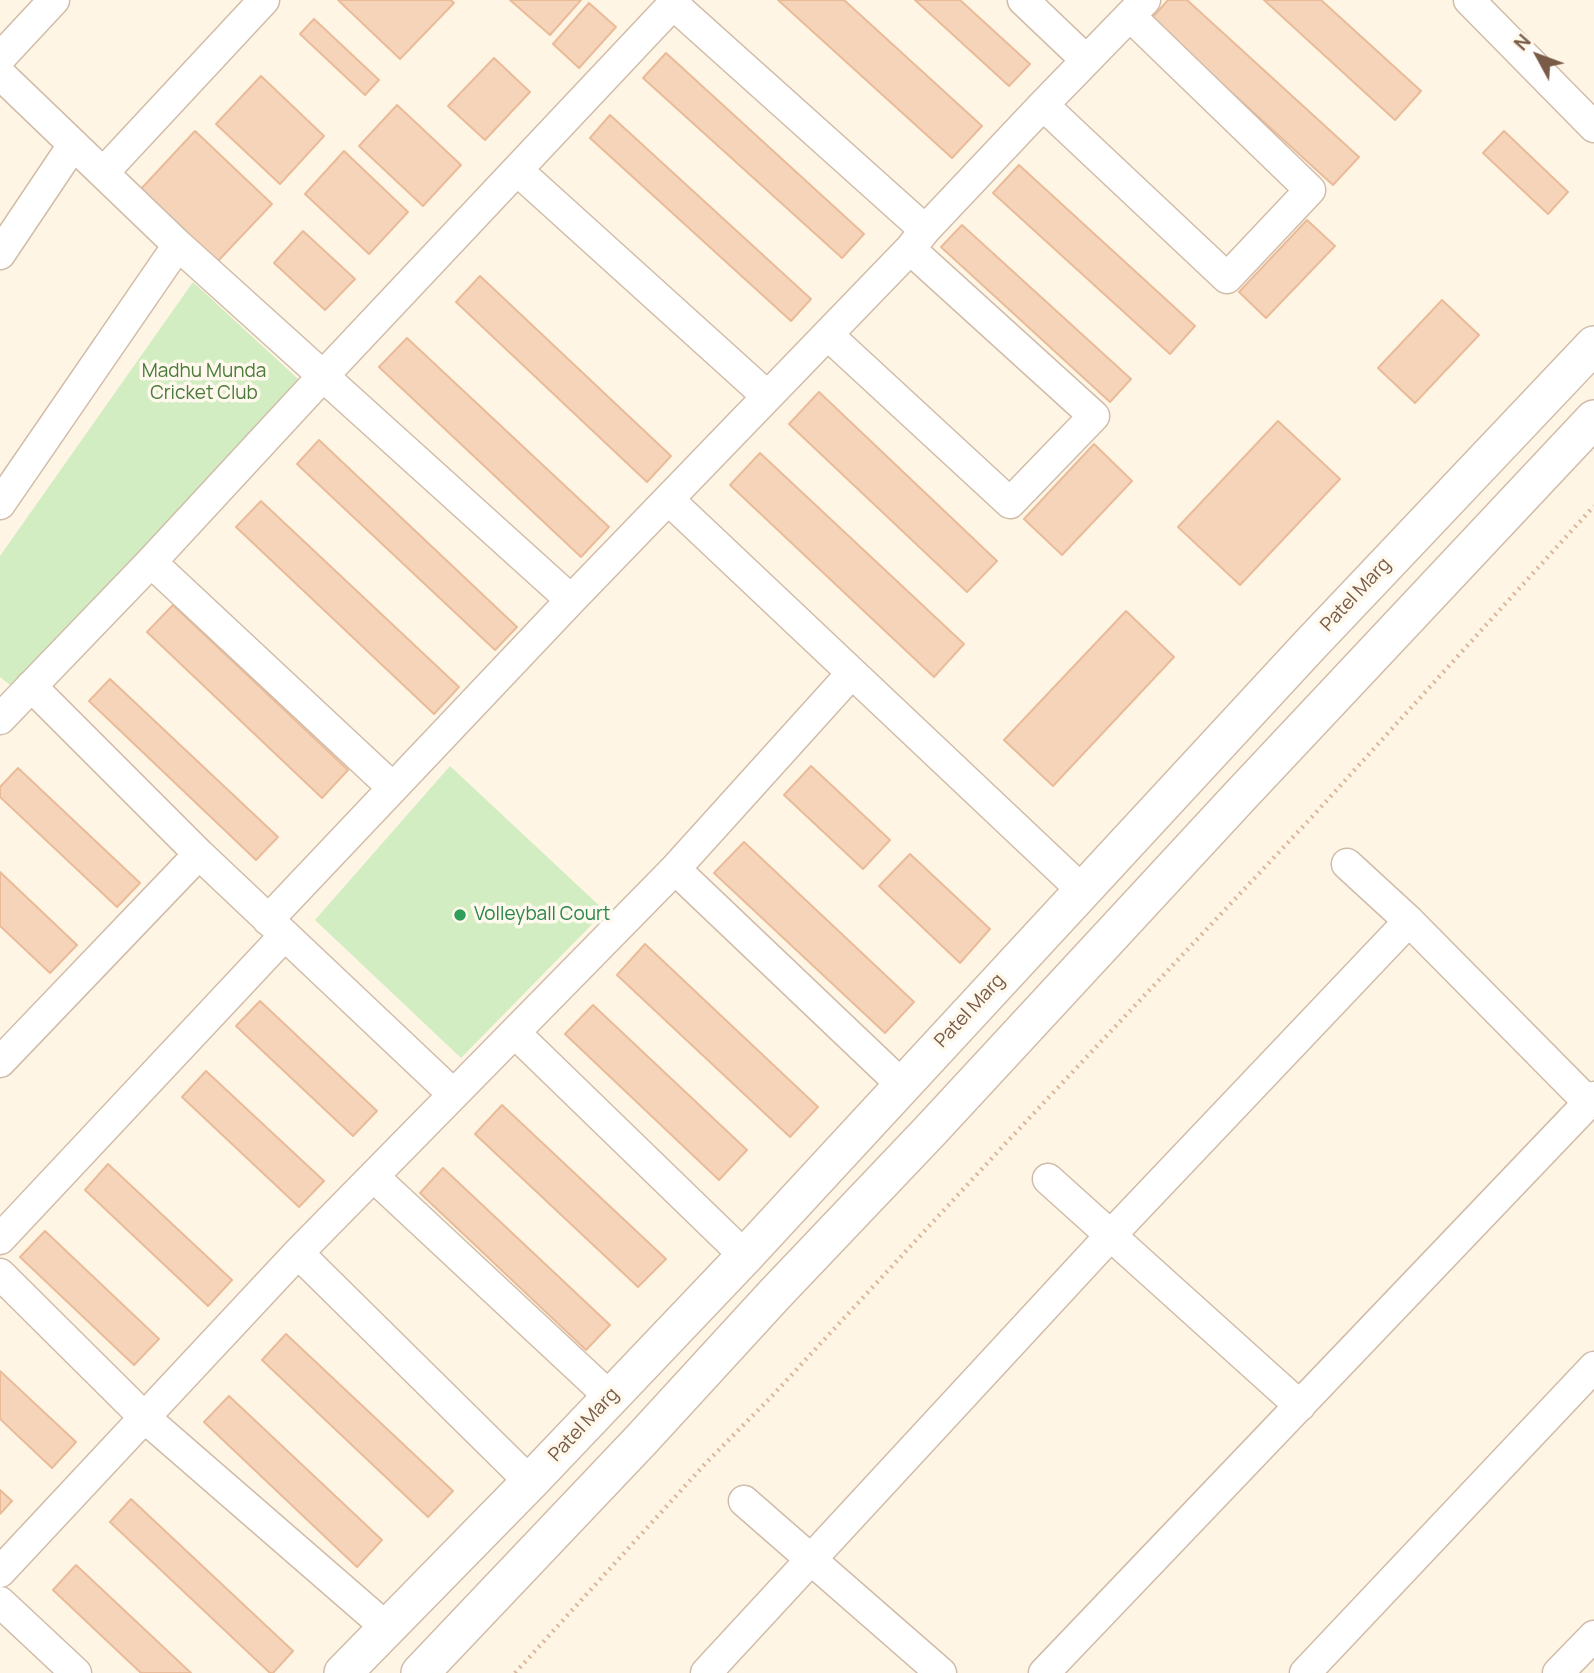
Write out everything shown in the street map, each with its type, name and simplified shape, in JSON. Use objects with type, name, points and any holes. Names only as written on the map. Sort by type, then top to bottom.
[{"type":"street","points":[[0,58],[54,0]]},
{"type":"street","points":[[103,173],[264,0]]},
{"type":"street","points":[[1023,0],[1086,60]]},
{"type":"street","points":[[1469,0],[1594,127]]},
{"type":"street","points":[[0,719],[675,2],[1094,416],[1010,503],[828,335]]},
{"type":"street","points":[[0,1239],[277,927],[393,788],[828,335],[1043,105],[1137,8],[1310,190],[1227,278],[1043,105]]},
{"type":"street","points":[[0,74],[178,245],[571,600]]},
{"type":"street","points":[[0,254],[73,145]]},
{"type":"street","points":[[517,170],[767,396]]},
{"type":"street","points":[[0,504],[178,245]]},
{"type":"street","name":"Patel Marg","points":[[343,1673],[530,1482],[812,1185],[1317,637],[1594,345]]},
{"type":"street","points":[[421,1673],[1594,419]]},
{"type":"street","points":[[669,499],[1082,890]]},
{"type":"street","points":[[150,562],[393,788]]},
{"type":"street","points":[[0,1572],[298,1253],[675,869],[852,673]]},
{"type":"street","points":[[31,686],[199,854],[453,1094]]},
{"type":"street","points":[[0,1062],[199,854]]},
{"type":"street","points":[[1044,1673],[1591,1100],[1409,921],[1347,864]]},
{"type":"street","points":[[675,869],[902,1085]]},
{"type":"street","points":[[706,1673],[1110,1236],[1409,921]]},
{"type":"street","points":[[515,1033],[745,1256]]},
{"type":"street","points":[[374,1177],[610,1397]]},
{"type":"street","points":[[1048,1179],[1300,1406]]},
{"type":"street","points":[[298,1253],[530,1482]]},
{"type":"street","points":[[0,1274],[144,1416],[387,1628]]},
{"type":"street","points":[[1305,1673],[1594,1367]]},
{"type":"street","points":[[744,1501],[941,1673]]},
{"type":"street","points":[[0,1602],[76,1673]]},
{"type":"street","points":[[1558,1673],[1594,1636]]},
{"type":"path","points":[[515,1673],[705,1464],[772,1396],[1311,818],[1594,506]]},
{"type":"green space","name":"Madhu Munda Cricket Club","points":[[193,282],[298,379],[14,688],[0,677],[0,556]]},
{"type":"green space","name":"Volleyball Court","points":[[450,766],[605,911],[461,1058],[315,920]]},
{"type":"building","points":[[338,0],[451,0],[454,3],[400,59]]},
{"type":"building","points":[[510,0],[581,0],[550,35]]},
{"type":"building","points":[[778,0],[844,0],[982,126],[952,158]]},
{"type":"building","points":[[915,0],[960,0],[1030,64],[1009,86]]},
{"type":"building","points":[[1168,0],[1187,0],[1359,157],[1333,185],[1151,19]]},
{"type":"building","points":[[1264,0],[1321,0],[1421,91],[1395,120]]},
{"type":"building","points":[[589,3],[616,27],[579,68],[553,44]]},
{"type":"building","points":[[314,19],[379,80],[365,95],[300,34]]},
{"type":"building","points":[[666,53],[864,234],[842,258],[643,78]]},
{"type":"building","points":[[494,58],[530,92],[485,140],[448,106]]},
{"type":"building","points":[[261,76],[324,136],[280,184],[216,124]]},
{"type":"building","points":[[397,105],[461,165],[423,206],[359,146]]},
{"type":"building","points":[[610,115],[811,299],[791,321],[590,138]]},
{"type":"building","points":[[195,131],[272,204],[217,262],[140,190]]},
{"type":"building","points":[[1504,131],[1568,192],[1548,214],[1483,153]]},
{"type":"building","points":[[344,151],[408,212],[369,254],[305,194]]},
{"type":"building","points":[[1019,165],[1195,326],[1170,354],[993,193]]},
{"type":"building","points":[[1307,220],[1335,246],[1266,318],[1239,292]]},
{"type":"building","points":[[962,225],[1131,379],[1110,402],[941,247]]},
{"type":"building","points":[[303,231],[355,279],[325,310],[274,263]]},
{"type":"building","points":[[480,276],[671,456],[647,482],[456,302]]},
{"type":"building","points":[[1442,300],[1479,335],[1415,403],[1378,368]]},
{"type":"building","points":[[407,338],[609,527],[581,557],[379,367]]},
{"type":"building","points":[[819,392],[997,561],[967,592],[789,424]]},
{"type":"building","points":[[1278,421],[1340,479],[1240,585],[1178,527]]},
{"type":"building","points":[[319,440],[517,627],[495,650],[297,464]]},
{"type":"building","points":[[1094,444],[1132,481],[1062,555],[1024,519]]},
{"type":"building","points":[[760,453],[964,644],[934,677],[730,485]]},
{"type":"building","points":[[261,501],[459,687],[434,714],[236,527]]},
{"type":"building","points":[[173,605],[348,770],[322,798],[147,632]]},
{"type":"building","points":[[1126,611],[1174,657],[1053,786],[1004,740]]},
{"type":"building","points":[[110,679],[278,837],[256,860],[89,701]]},
{"type":"building","points":[[811,766],[890,840],[863,869],[784,795]]},
{"type":"building","points":[[18,768],[140,883],[117,907],[0,797],[0,787]]},
{"type":"building","points":[[744,842],[914,1002],[885,1033],[714,873]]},
{"type":"building","points":[[910,854],[990,929],[960,963],[879,886]]},
{"type":"building","points":[[0,872],[77,945],[50,973],[0,926]]},
{"type":"building","points":[[645,944],[818,1107],[790,1137],[617,975]]},
{"type":"building","points":[[260,1001],[377,1111],[353,1136],[236,1026]]},
{"type":"building","points":[[593,1005],[747,1150],[719,1180],[565,1034]]},
{"type":"building","points":[[206,1071],[324,1181],[299,1207],[182,1097]]},
{"type":"building","points":[[502,1105],[666,1259],[638,1287],[475,1134]]},
{"type":"building","points":[[108,1164],[232,1280],[208,1306],[85,1190]]},
{"type":"building","points":[[443,1168],[610,1325],[586,1350],[420,1193]]},
{"type":"building","points":[[45,1231],[159,1339],[134,1365],[20,1257]]},
{"type":"building","points":[[286,1334],[453,1491],[428,1517],[262,1360]]},
{"type":"building","points":[[0,1371],[76,1442],[52,1468],[0,1419]]},
{"type":"building","points":[[229,1396],[382,1540],[357,1567],[204,1422]]},
{"type":"building","points":[[0,1490],[12,1501],[0,1514]]},
{"type":"building","points":[[131,1499],[293,1651],[273,1673],[110,1522]]},
{"type":"building","points":[[76,1565],[191,1673],[141,1673],[53,1590]]},
{"type":"place","name":"Volleyball Court","points":[[460,915]]}]
